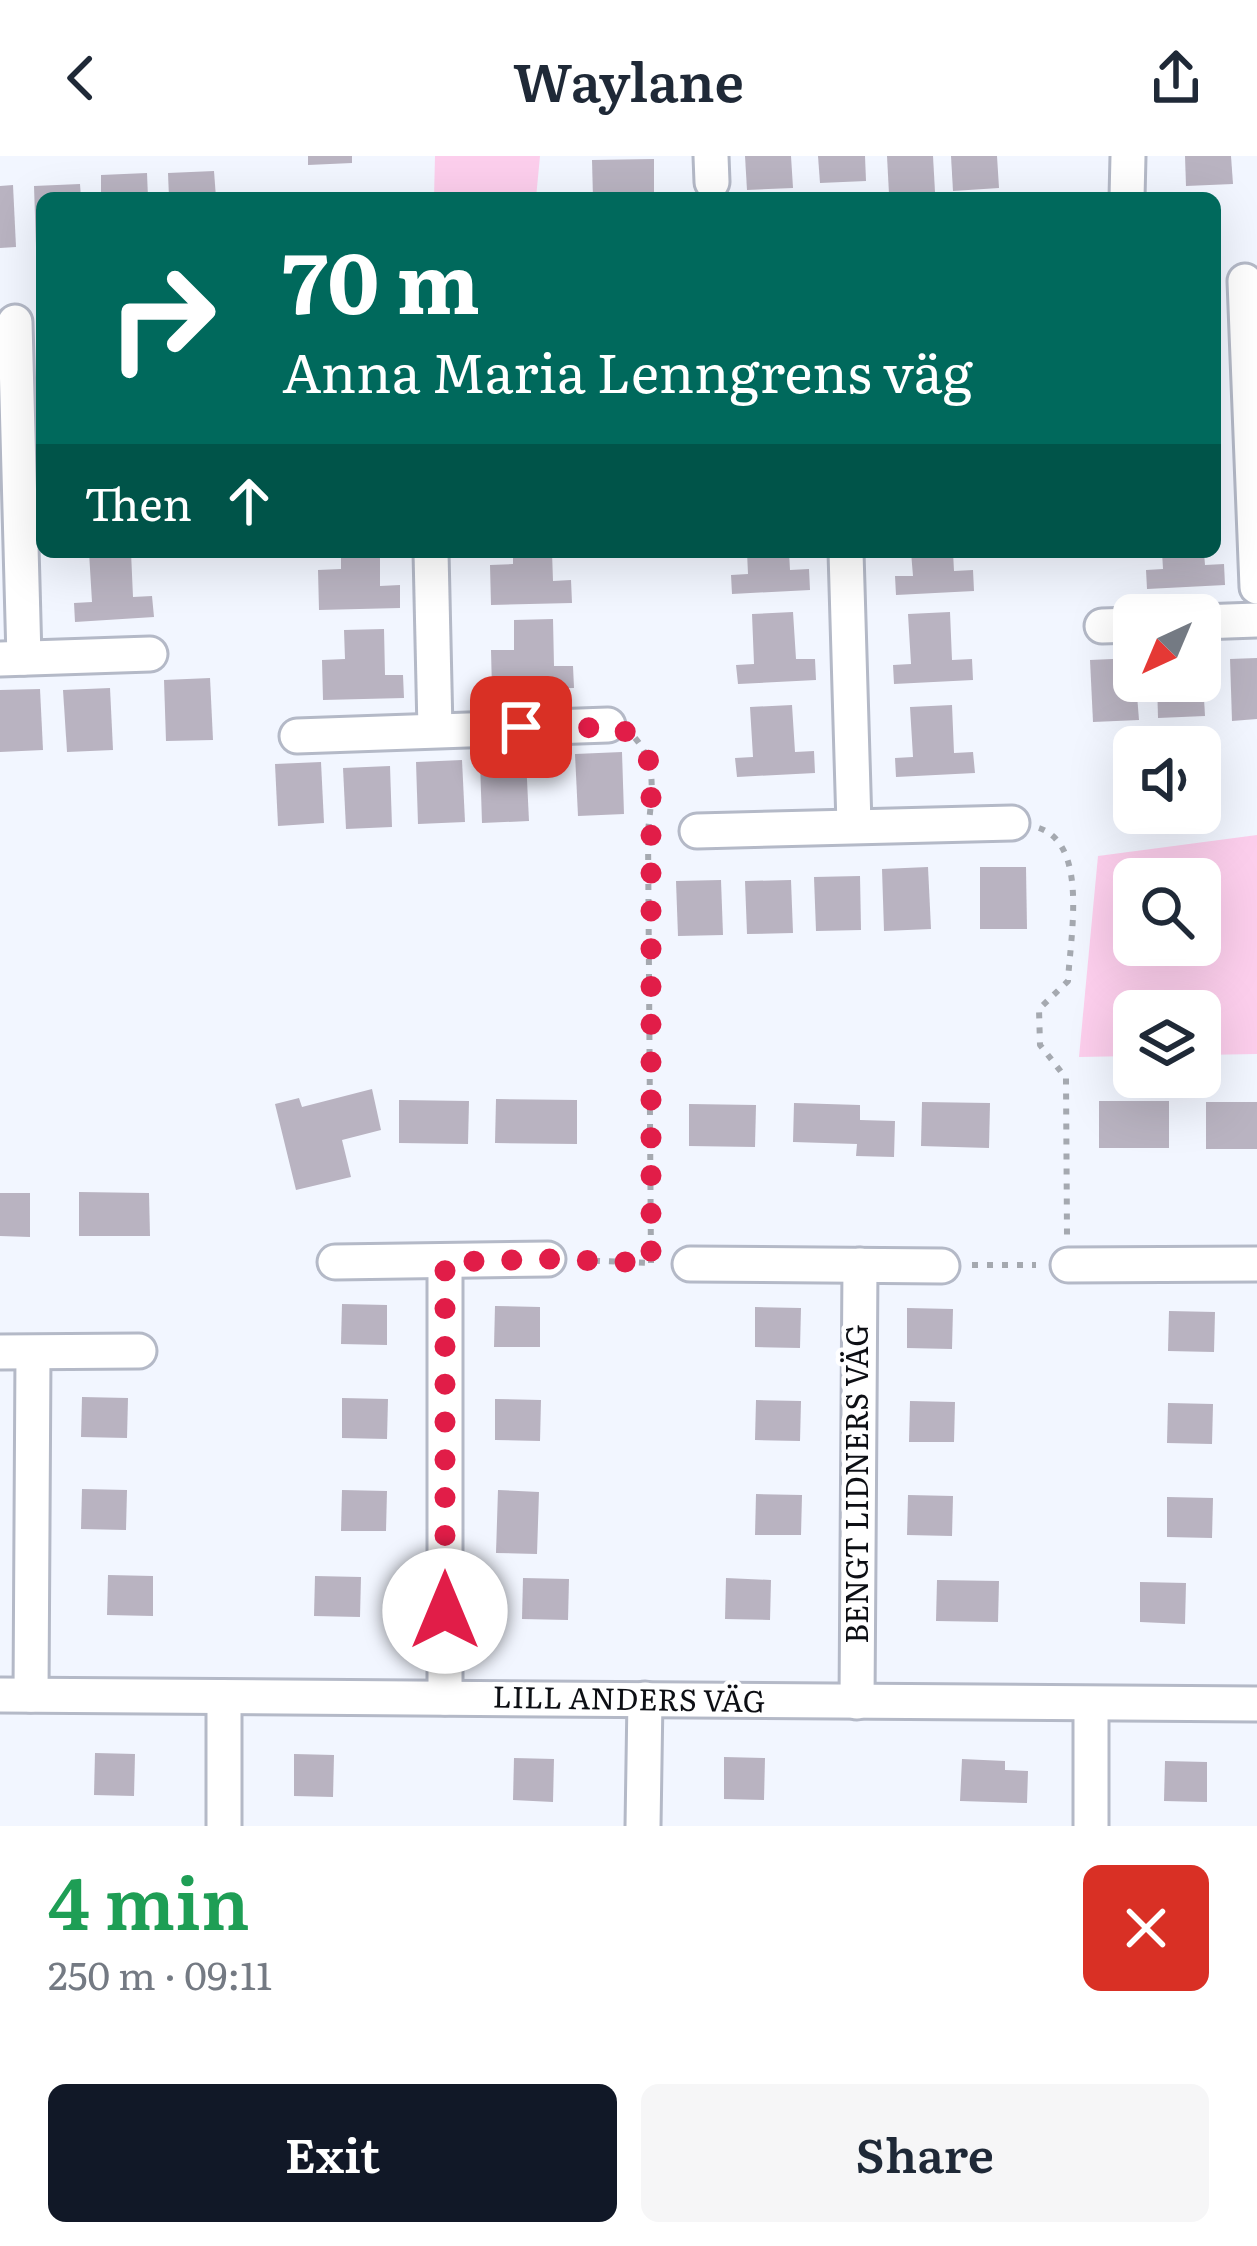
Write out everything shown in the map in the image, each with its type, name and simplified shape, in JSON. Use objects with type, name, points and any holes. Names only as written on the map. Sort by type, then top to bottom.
[{"type":"street","points":[[1127,192],[1128,156]]},
{"type":"street","points":[[1239,281],[1257,587]]},
{"type":"street","points":[[19,322],[12,659],[151,654]]},
{"type":"street","points":[[431,558],[435,730]]},
{"type":"street","points":[[845,558],[854,825]]},
{"type":"street","points":[[1221,621],[1257,620]]},
{"type":"street","points":[[297,736],[608,725]]},
{"type":"street","points":[[697,831],[1012,823]]},
{"type":"street","points":[[335,1262],[548,1259]]},
{"type":"street","points":[[445,1262],[445,1698]]},
{"type":"street","points":[[690,1264],[942,1266]]},
{"type":"street","points":[[1068,1264],[1257,1264]]},
{"type":"street","name":"BENGT LIDNERS VÄG","points":[[857,1702],[860,1265]]},
{"type":"street","points":[[15,1695],[16,1352],[139,1351]]},
{"type":"street","name":"LILL ANDERS VÄG","points":[[15,1695],[1257,1703]]},
{"type":"street","points":[[224,1697],[224,1826]]},
{"type":"street","points":[[643,1826],[645,1699]]},
{"type":"street","points":[[1090,1704],[1091,1826]]},
{"type":"path","points":[[608,725],[630,732],[651,766],[651,1263]]},
{"type":"path","points":[[942,1266],[1068,1264],[1066,1078],[1040,1045],[1040,1009],[1068,981],[1072,868],[1057,838],[1041,828],[1012,823]]},
{"type":"path","points":[[548,1259],[690,1264]]},
{"type":"shaded area","points":[[435,156],[540,156],[537,192],[434,192]]},
{"type":"shaded area","points":[[1257,835],[1257,1054],[1221,1055],[1221,990],[1113,990],[1113,1056],[1079,1057],[1098,856]]},
{"type":"building","points":[[308,156],[352,156],[352,163],[308,165]]},
{"type":"building","points":[[745,156],[791,156],[793,188],[747,190]]},
{"type":"building","points":[[818,156],[865,156],[866,181],[820,183]]},
{"type":"building","points":[[887,156],[933,156],[935,192],[889,192]]},
{"type":"building","points":[[951,156],[997,156],[999,188],[953,191]]},
{"type":"building","points":[[1185,156],[1231,156],[1233,184],[1186,186]]},
{"type":"building","points":[[654,159],[654,192],[593,192],[592,160]]},
{"type":"building","points":[[214,171],[216,192],[169,192],[168,173]]},
{"type":"building","points":[[147,173],[148,192],[101,192],[101,175]]},
{"type":"building","points":[[80,184],[81,192],[36,192],[36,247],[34,186]]},
{"type":"building","points":[[13,185],[16,247],[0,248],[0,186]]},
{"type":"building","points":[[89,558],[131,558],[133,597],[152,596],[154,617],[75,622],[74,603],[92,602]]},
{"type":"building","points":[[341,558],[380,558],[380,586],[400,585],[400,608],[319,610],[318,570],[341,569]]},
{"type":"building","points":[[513,558],[552,558],[553,581],[571,580],[572,603],[491,605],[490,565],[513,564]]},
{"type":"building","points":[[747,558],[789,558],[790,570],[809,569],[810,590],[732,594],[731,575],[748,574]]},
{"type":"building","points":[[912,558],[953,558],[954,571],[973,570],[974,591],[896,595],[895,576],[913,576]]},
{"type":"building","points":[[1162,558],[1204,558],[1205,565],[1224,564],[1225,585],[1147,589],[1146,570],[1163,569]]},
{"type":"building","points":[[793,612],[796,659],[815,659],[816,680],[738,684],[736,665],[754,664],[752,614]]},
{"type":"building","points":[[950,612],[952,660],[972,659],[973,680],[894,684],[893,665],[911,664],[908,614]]},
{"type":"building","points":[[553,619],[554,666],[573,666],[574,688],[492,690],[491,650],[514,650],[514,620]]},
{"type":"building","points":[[384,629],[385,675],[403,675],[404,698],[323,700],[322,660],[345,659],[344,630]]},
{"type":"building","points":[[1257,658],[1257,719],[1232,721],[1230,659]]},
{"type":"building","points":[[1113,659],[1113,702],[1138,702],[1139,720],[1093,722],[1090,660]]},
{"type":"building","points":[[210,678],[213,740],[166,741],[164,680]]},
{"type":"building","points":[[110,688],[113,750],[67,752],[63,690]]},
{"type":"building","points":[[40,689],[43,750],[0,752],[0,690]]},
{"type":"building","points":[[1158,702],[1204,702],[1205,716],[1158,718]]},
{"type":"building","points":[[792,705],[795,752],[814,751],[815,773],[737,777],[735,758],[753,757],[750,707]]},
{"type":"building","points":[[952,705],[954,753],[973,752],[975,773],[896,777],[895,758],[913,757],[910,707]]},
{"type":"building","points":[[622,752],[624,814],[578,816],[575,754]]},
{"type":"building","points":[[526,759],[529,821],[482,823],[480,761]]},
{"type":"building","points":[[462,760],[465,822],[418,824],[416,762]]},
{"type":"building","points":[[321,762],[324,823],[278,826],[275,764]]},
{"type":"building","points":[[390,766],[392,827],[346,829],[343,768]]},
{"type":"building","points":[[928,867],[931,929],[884,931],[882,869]]},
{"type":"building","points":[[980,867],[1026,867],[1027,929],[980,929]]},
{"type":"building","points":[[860,876],[861,930],[816,931],[814,877]]},
{"type":"building","points":[[721,880],[723,935],[678,936],[676,881]]},
{"type":"building","points":[[791,880],[793,933],[747,934],[745,881]]},
{"type":"building","points":[[372,1089],[381,1130],[342,1140],[351,1177],[296,1190],[275,1104],[299,1098],[302,1107]]},
{"type":"building","points":[[496,1099],[577,1100],[577,1144],[495,1143]]},
{"type":"building","points":[[399,1100],[469,1101],[468,1144],[399,1143]]},
{"type":"building","points":[[1099,1101],[1169,1101],[1169,1148],[1099,1148]]},
{"type":"building","points":[[922,1102],[990,1103],[989,1148],[921,1146]]},
{"type":"building","points":[[1206,1102],[1257,1102],[1257,1149],[1206,1149]]},
{"type":"building","points":[[794,1103],[860,1105],[860,1120],[895,1121],[894,1157],[856,1156],[857,1144],[793,1142]]},
{"type":"building","points":[[689,1104],[756,1105],[755,1147],[689,1146]]},
{"type":"building","points":[[79,1192],[149,1193],[150,1236],[79,1236]]},
{"type":"building","points":[[0,1193],[30,1193],[30,1237],[0,1236]]},
{"type":"building","points":[[342,1304],[387,1305],[387,1345],[341,1344]]},
{"type":"building","points":[[495,1306],[540,1307],[540,1347],[494,1347]]},
{"type":"building","points":[[755,1307],[801,1308],[800,1348],[755,1347]]},
{"type":"building","points":[[907,1308],[953,1309],[952,1349],[907,1348]]},
{"type":"building","points":[[1169,1311],[1215,1312],[1214,1352],[1168,1351]]},
{"type":"building","points":[[82,1397],[128,1398],[127,1438],[81,1437]]},
{"type":"building","points":[[342,1398],[388,1399],[387,1439],[342,1438]]},
{"type":"building","points":[[495,1399],[541,1400],[540,1441],[495,1440]]},
{"type":"building","points":[[756,1400],[801,1401],[800,1441],[755,1440]]},
{"type":"building","points":[[910,1401],[955,1402],[954,1442],[909,1442]]},
{"type":"building","points":[[1168,1403],[1213,1404],[1212,1444],[1167,1443]]},
{"type":"building","points":[[82,1489],[127,1490],[126,1530],[81,1529]]},
{"type":"building","points":[[342,1490],[387,1491],[386,1531],[341,1531]]},
{"type":"building","points":[[498,1490],[539,1492],[537,1554],[496,1553]]},
{"type":"building","points":[[756,1494],[802,1495],[801,1535],[755,1535]]},
{"type":"building","points":[[908,1495],[953,1496],[952,1536],[907,1535]]},
{"type":"building","points":[[1167,1497],[1213,1498],[1212,1538],[1167,1537]]},
{"type":"building","points":[[108,1575],[153,1576],[153,1616],[107,1615]]},
{"type":"building","points":[[315,1576],[361,1577],[360,1617],[314,1616]]},
{"type":"building","points":[[523,1578],[569,1579],[568,1620],[522,1619]]},
{"type":"building","points":[[726,1578],[771,1580],[770,1620],[725,1619]]},
{"type":"building","points":[[937,1580],[999,1581],[998,1622],[936,1621]]},
{"type":"building","points":[[1140,1582],[1186,1583],[1185,1624],[1140,1622]]},
{"type":"building","points":[[95,1753],[135,1754],[134,1796],[94,1795]]},
{"type":"building","points":[[294,1754],[334,1755],[333,1797],[294,1796]]},
{"type":"building","points":[[724,1757],[765,1758],[764,1800],[724,1799]]},
{"type":"building","points":[[514,1758],[554,1759],[553,1802],[513,1800]]},
{"type":"building","points":[[962,1759],[1005,1761],[1005,1770],[1028,1771],[1027,1803],[960,1801]]},
{"type":"building","points":[[1165,1761],[1207,1762],[1207,1802],[1164,1801]]},
{"type":"route","points":[[445,1611],[445,1262],[651,1263],[651,766],[642,746],[621,728],[521,727]]}]
